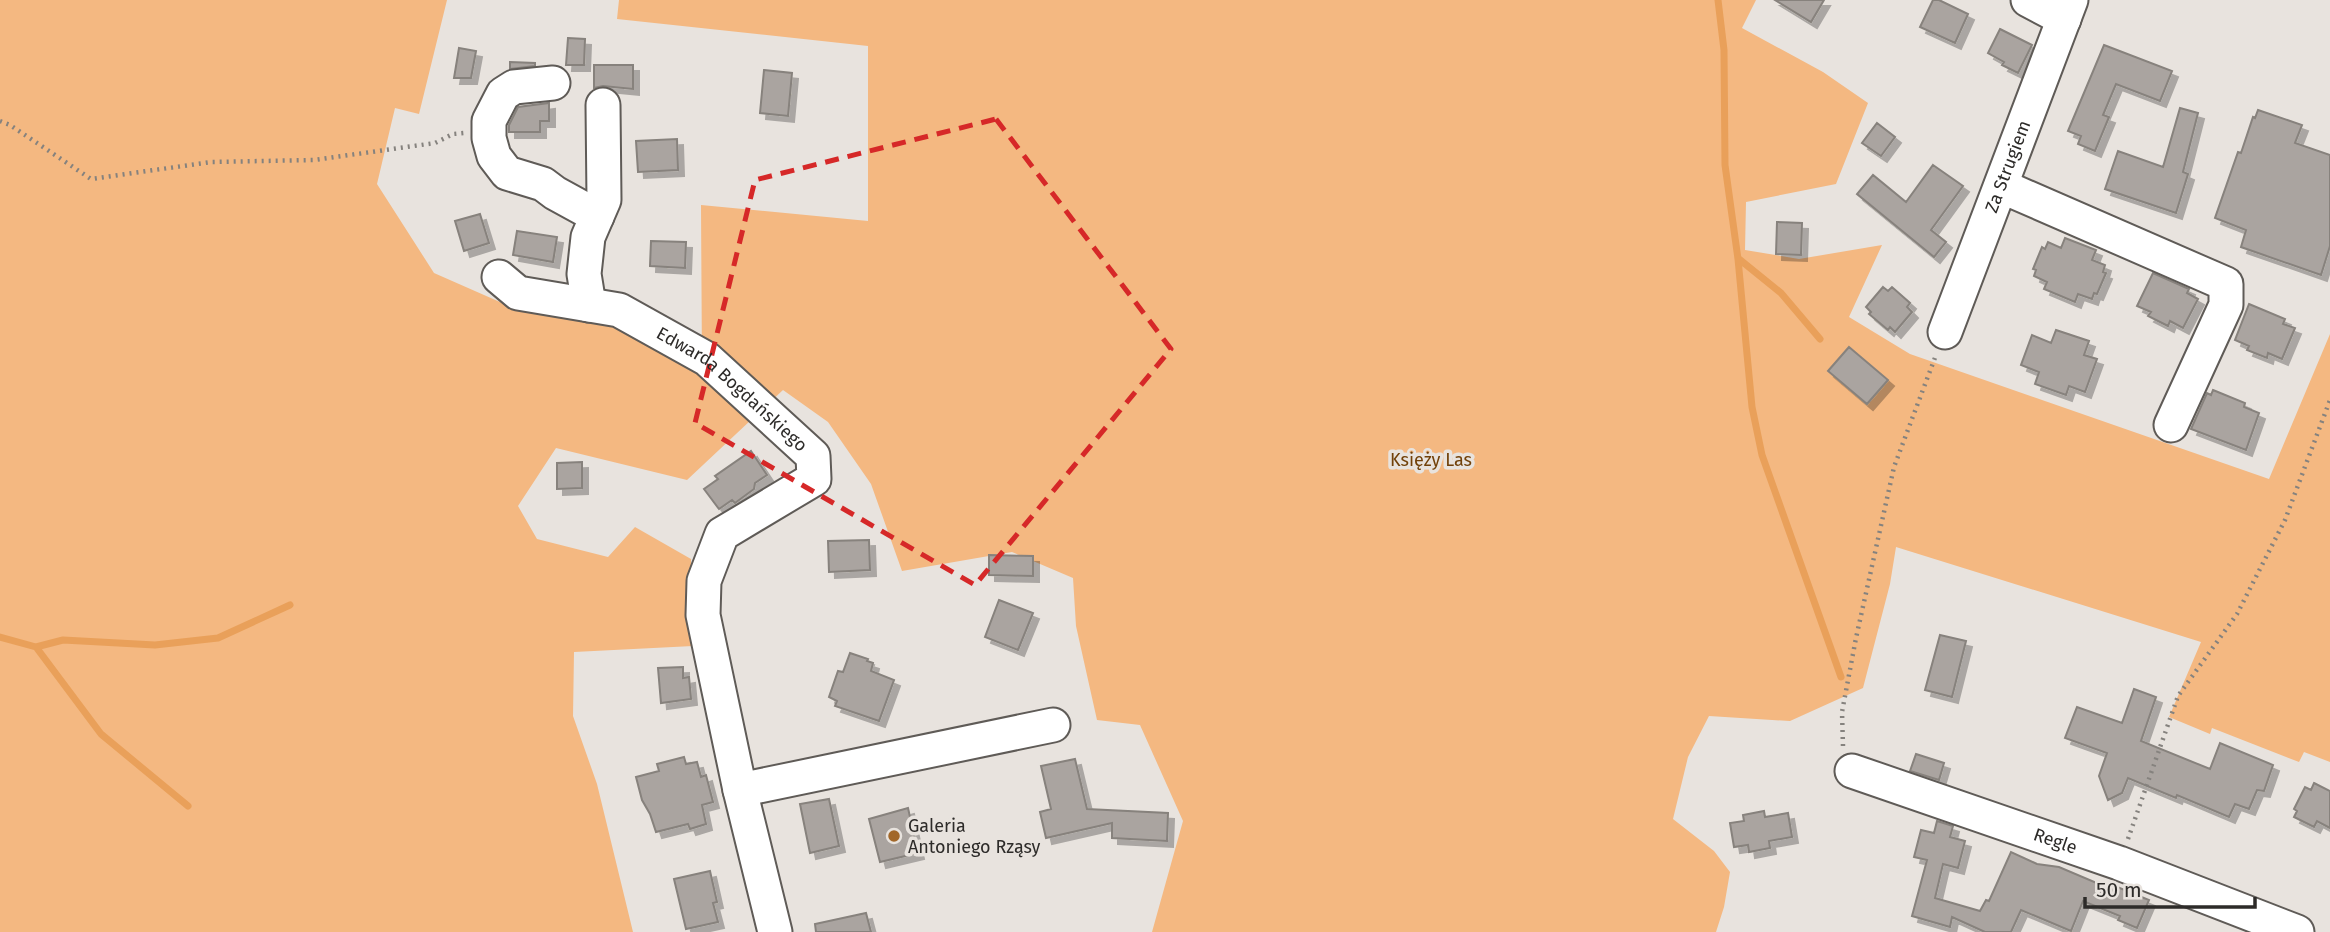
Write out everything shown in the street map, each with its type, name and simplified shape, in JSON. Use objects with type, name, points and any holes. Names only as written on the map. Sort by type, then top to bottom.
[{"type":"street","points":[[2028,0],[2067,9]]},
{"type":"street","name":"Za Strugiem","points":[[1945,332],[2067,9]]},
{"type":"street","points":[[553,83],[514,87],[503,94],[489,121],[494,156],[507,173],[543,184],[597,216]]},
{"type":"street","points":[[589,305],[584,274],[588,237],[604,200],[603,106]]},
{"type":"street","points":[[2001,186],[2226,284],[2226,305],[2171,425]]},
{"type":"street","name":"Edwarda Bogdańskiego","points":[[499,277],[518,293],[619,310],[707,359],[813,456],[814,479],[722,534],[704,581],[703,615],[740,790],[775,932]]},
{"type":"street","points":[[740,790],[1053,725]]},
{"type":"street","name":"Regle","points":[[1853,771],[2119,863],[2297,932]]},
{"type":"path","points":[[0,121],[91,179],[211,162],[314,160],[435,143],[453,134],[489,131]]},
{"type":"path","points":[[1853,771],[1844,750],[1842,723],[1856,638],[1894,467],[1945,332]]},
{"type":"path","points":[[2119,863],[2178,696],[2237,614],[2285,520],[2330,400]]},
{"type":"highlighted area","points":[[996,119],[1171,349],[975,585],[695,423],[755,180]]},
{"type":"green space","name":"Księży Las","points":[[0,0],[447,0],[419,114],[395,108],[377,184],[434,273],[509,306],[612,320],[702,369],[701,205],[868,221],[868,46],[617,19],[619,0],[1756,0],[1742,28],[1823,72],[1868,103],[1836,184],[1746,202],[1745,250],[1799,259],[1882,245],[1849,317],[1910,354],[2269,479],[2330,334],[2330,762],[2304,752],[2299,762],[2212,728],[2210,734],[2169,717],[2201,642],[1896,547],[1890,584],[1863,688],[1790,721],[1709,716],[1688,757],[1673,819],[1714,851],[1730,872],[1724,907],[1716,932],[1152,932],[1183,821],[1140,725],[1097,720],[1076,626],[1073,578],[1012,552],[902,571],[871,484],[828,422],[783,390],[687,480],[556,448],[518,506],[537,539],[608,557],[635,527],[691,559],[693,646],[574,652],[573,716],[597,784],[633,932],[0,932]]},
{"type":"building","points":[[1775,0],[1824,0],[1811,22]]},
{"type":"building","points":[[1933,0],[1939,0],[1968,14],[1955,43],[1920,27]]},
{"type":"building","points":[[2000,29],[2032,45],[2018,73],[2002,65],[2004,62],[1988,53]]},
{"type":"building","points":[[568,38],[585,39],[584,65],[566,65]]},
{"type":"building","points":[[2104,45],[2172,71],[2160,101],[2116,84],[2103,115],[2109,117],[2095,151],[2078,144],[2081,136],[2068,131]]},
{"type":"building","points":[[459,48],[476,51],[471,78],[454,78]]},
{"type":"building","points":[[510,62],[535,63],[535,66],[510,69]]},
{"type":"building","points":[[594,65],[633,65],[633,89],[603,86],[594,88]]},
{"type":"building","points":[[764,70],[792,73],[788,116],[760,113]]},
{"type":"building","points":[[549,103],[549,121],[540,121],[540,132],[509,132],[509,125],[518,107]]},
{"type":"building","points":[[2180,108],[2198,113],[2183,172],[2188,174],[2176,213],[2105,189],[2118,151],[2163,167]]},
{"type":"building","points":[[2258,110],[2302,125],[2295,143],[2330,155],[2330,246],[2321,275],[2241,247],[2246,230],[2215,218],[2238,152],[2241,153]]},
{"type":"building","points":[[1877,123],[1895,137],[1881,156],[1862,143]]},
{"type":"building","points":[[677,139],[678,170],[638,172],[636,141]]},
{"type":"building","points":[[1933,165],[1963,186],[1931,230],[1946,242],[1934,257],[1857,194],[1873,175],[1906,202]]},
{"type":"building","points":[[480,214],[489,243],[464,251],[455,221]]},
{"type":"building","points":[[1777,222],[1802,223],[1801,255],[1776,254]]},
{"type":"building","points":[[517,231],[557,237],[553,262],[513,255]]},
{"type":"building","points":[[2065,238],[2096,250],[2092,260],[2105,265],[2103,272],[2106,273],[2092,299],[2078,294],[2075,302],[2044,289],[2047,282],[2034,276],[2036,270],[2033,269],[2042,247],[2045,249],[2048,242],[2061,248]]},
{"type":"building","points":[[651,241],[686,242],[685,268],[650,266]]},
{"type":"building","points":[[2153,273],[2189,289],[2187,293],[2198,299],[2183,328],[2170,321],[2168,326],[2148,316],[2151,312],[2137,306]]},
{"type":"building","points":[[1883,287],[1888,291],[1892,287],[1910,303],[1907,307],[1912,312],[1895,332],[1890,327],[1888,330],[1869,314],[1871,312],[1866,307]]},
{"type":"building","points":[[2249,304],[2285,319],[2283,324],[2295,328],[2282,359],[2268,353],[2267,358],[2247,350],[2249,346],[2235,340]]},
{"type":"building","points":[[2056,330],[2089,341],[2084,355],[2097,359],[2085,392],[2069,386],[2066,395],[2035,384],[2039,372],[2021,365],[2032,335],[2051,343]]},
{"type":"building","points":[[1849,347],[1888,380],[1867,404],[1828,371]]},
{"type":"building","points":[[2213,390],[2245,403],[2244,407],[2259,413],[2246,450],[2191,429],[2207,393],[2211,395]]},
{"type":"building","points":[[751,451],[767,475],[735,503],[732,500],[719,509],[704,489],[718,479],[715,476]]},
{"type":"building","points":[[582,462],[582,488],[557,489],[557,463]]},
{"type":"building","points":[[869,540],[870,570],[829,572],[828,541]]},
{"type":"building","points":[[989,555],[1033,556],[1033,576],[989,575]]},
{"type":"building","points":[[999,600],[1033,613],[1018,650],[985,637]]},
{"type":"building","points":[[1940,635],[1966,641],[1952,697],[1925,690]]},
{"type":"building","points":[[850,653],[873,663],[871,671],[894,680],[879,721],[835,706],[837,701],[829,697],[838,671],[843,672]]},
{"type":"building","points":[[683,667],[683,678],[689,677],[691,699],[661,703],[658,668]]},
{"type":"building","points":[[2134,689],[2156,697],[2141,741],[2210,769],[2220,743],[2273,765],[2264,791],[2257,790],[2249,809],[2235,804],[2229,817],[2128,778],[2122,793],[2108,800],[2099,776],[2107,753],[2065,738],[2077,707],[2122,723]]},
{"type":"building","points":[[1916,754],[1944,763],[1939,780],[1910,771]]},
{"type":"building","points":[[684,757],[686,764],[697,762],[701,777],[706,775],[713,802],[702,805],[706,824],[690,829],[688,824],[656,832],[642,800],[636,777],[659,771],[657,764]]},
{"type":"building","points":[[1075,759],[1087,809],[1168,813],[1167,841],[1112,838],[1112,823],[1046,838],[1040,812],[1051,809],[1041,766]]},
{"type":"building","points":[[2314,783],[2330,791],[2330,828],[2317,821],[2314,827],[2294,817],[2297,811],[2294,809],[2305,787],[2311,790]]},
{"type":"building","points":[[829,799],[839,846],[810,853],[800,804]]},
{"type":"building","name":"Galeria Antoniego Rząsy","points":[[908,808],[918,853],[880,862],[869,819]]},
{"type":"building","points":[[1764,811],[1765,817],[1788,813],[1792,837],[1769,841],[1770,848],[1749,852],[1748,845],[1734,847],[1730,823],[1744,821],[1743,815]]},
{"type":"building","points":[[1937,821],[1953,826],[1950,837],[1965,841],[1958,868],[1943,864],[1935,898],[1980,911],[1986,900],[1989,901],[2011,852],[2037,864],[2059,867],[2113,890],[2115,886],[2149,900],[2137,928],[2118,920],[2120,916],[2083,901],[2071,931],[2021,910],[2011,932],[1985,932],[1952,917],[1950,927],[1912,916],[1927,860],[1914,857],[1921,830],[1934,833]]},
{"type":"building","points":[[710,871],[717,902],[713,903],[718,922],[686,929],[674,879]]},
{"type":"building","points":[[866,913],[871,932],[816,932],[815,924]]},
{"type":"waterway","points":[[1718,0],[1724,50],[1725,165],[1738,259],[1752,407],[1762,455],[1841,677]]},
{"type":"waterway","points":[[1739,259],[1781,293],[1820,339]]},
{"type":"waterway","points":[[36,647],[63,640],[155,645],[218,638],[290,605]]},
{"type":"waterway","points":[[0,637],[36,647],[101,734],[188,806]]},
{"type":"place","name":"Galeria Antoniego Rząsy","points":[[894,836]]}]
